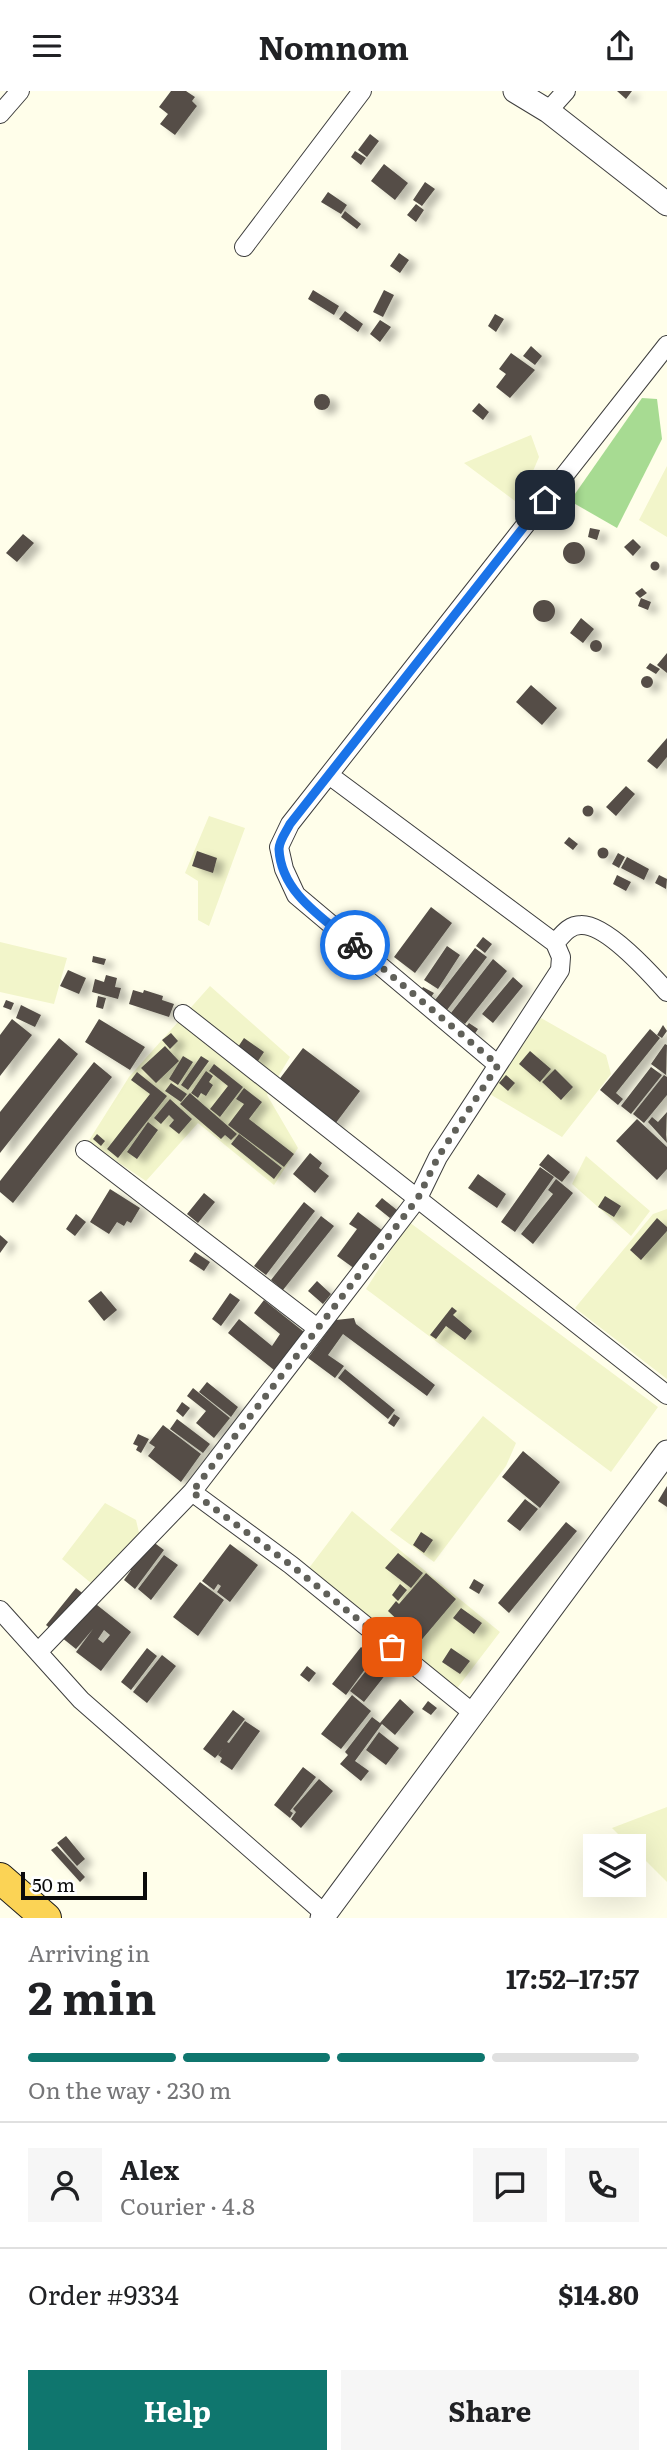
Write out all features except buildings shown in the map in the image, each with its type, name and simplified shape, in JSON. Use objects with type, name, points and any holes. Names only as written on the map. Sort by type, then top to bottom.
[{"type":"highway","points":[[0,1878],[46,1918]]},
{"type":"street","points":[[0,114],[20,91]]},
{"type":"street","points":[[244,247],[362,91]]},
{"type":"street","points":[[515,91],[548,111],[667,204]]},
{"type":"street","points":[[548,111],[566,91]]},
{"type":"street","points":[[498,1065],[296,895],[284,869],[279,847],[290,824],[667,345]]},
{"type":"street","points":[[38,1652],[192,1492],[418,1198],[438,1157],[560,970],[561,957],[555,943],[329,775]]},
{"type":"street","points":[[555,943],[569,928],[584,924],[603,933],[632,955],[667,992]]},
{"type":"street","points":[[183,1014],[667,1395]]},
{"type":"street","points":[[85,1150],[317,1328]]},
{"type":"street","points":[[0,1610],[81,1700],[323,1916],[667,1452]]},
{"type":"street","points":[[192,1492],[291,1565],[473,1713]]},
{"type":"green space","points":[[642,398],[657,399],[662,439],[617,528],[570,501]]},
{"type":"green space","points":[[531,435],[539,457],[519,504],[464,463]]},
{"type":"green space","points":[[667,466],[667,537],[639,520]]},
{"type":"green space","points":[[209,816],[245,828],[209,926],[198,920],[198,881],[185,873]]},
{"type":"green space","points":[[0,942],[67,958],[54,1004],[0,992]]},
{"type":"green space","points":[[210,986],[290,1057],[267,1095],[298,1148],[274,1185],[198,1123],[146,1181],[88,1142],[129,1077]]},
{"type":"green space","points":[[541,1018],[606,1055],[611,1074],[562,1137],[483,1090]]},
{"type":"green space","points":[[586,1156],[650,1211],[631,1236],[572,1184]]},
{"type":"green space","points":[[667,1209],[667,1379],[575,1308],[653,1214]]},
{"type":"green space","points":[[409,1222],[658,1407],[611,1472],[366,1289]]},
{"type":"green space","points":[[483,1416],[516,1443],[506,1466],[434,1562],[390,1530]]},
{"type":"green space","points":[[105,1503],[136,1520],[140,1537],[91,1583],[62,1559]]},
{"type":"green space","points":[[352,1511],[500,1632],[455,1691],[309,1568]]},
{"type":"green space","points":[[667,1807],[667,1882],[646,1861],[646,1834],[618,1834],[612,1828]]},
{"type":"way so far","points":[[355,945],[498,1065],[438,1157],[418,1198],[192,1492],[291,1565],[392,1647]]},
{"type":"route","points":[[355,945],[296,895],[284,869],[279,847],[290,824],[545,500]]}]
